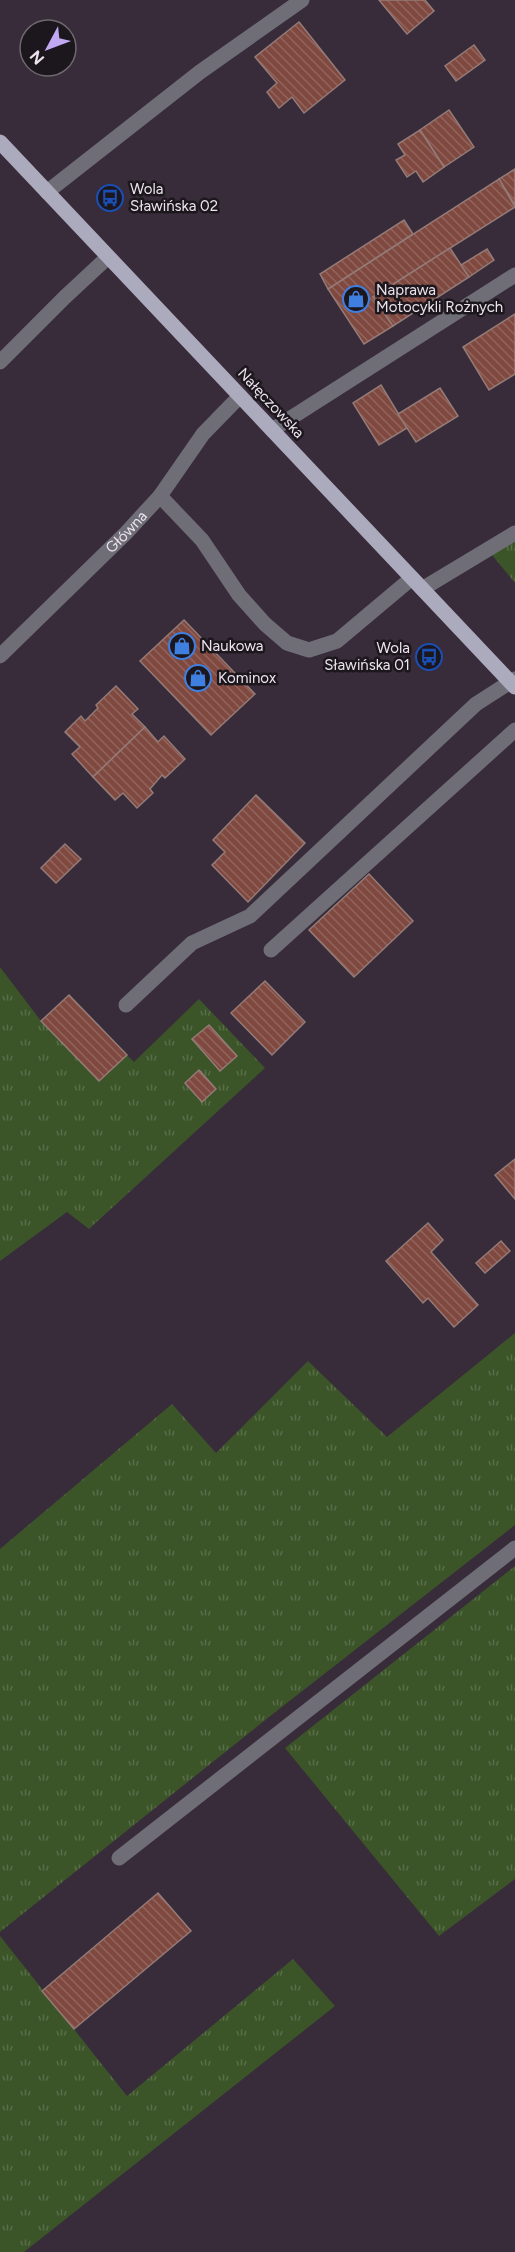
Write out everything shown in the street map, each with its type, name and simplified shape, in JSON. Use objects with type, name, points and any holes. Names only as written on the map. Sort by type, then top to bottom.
[{"type":"main road","name":"Nałęczowska","points":[[0,142],[513,683]]},
{"type":"street","points":[[47,192],[200,72],[302,0]]},
{"type":"street","points":[[0,362],[108,257]]},
{"type":"street","points":[[272,430],[515,275]]},
{"type":"street","name":"Główna","points":[[0,656],[126,533],[160,496],[203,434],[240,396]]},
{"type":"street","points":[[160,496],[202,540],[239,595],[265,624],[287,643],[309,650],[337,641],[417,584],[515,533]]},
{"type":"street","points":[[126,1005],[192,944],[250,916],[476,704],[513,683]]},
{"type":"street","points":[[271,950],[515,730]]},
{"type":"street","points":[[119,1858],[515,1548]]},
{"type":"green space","points":[[515,534],[515,583],[488,550]]},
{"type":"green space","points":[[0,967],[41,1021],[99,1081],[127,1055],[134,1062],[199,999],[265,1068],[89,1229],[67,1212],[0,1261]]},
{"type":"green space","points":[[515,1333],[515,1525],[269,1717],[0,1932],[0,1549],[172,1404],[216,1453],[308,1361],[387,1437]]},
{"type":"green space","points":[[515,1566],[515,1879],[439,1936],[285,1748]]},
{"type":"green space","points":[[0,1936],[127,2096],[293,1959],[335,2006],[24,2252],[0,2252]]},
{"type":"building","points":[[379,0],[425,0],[434,11],[407,34]]},
{"type":"building","points":[[299,22],[345,80],[304,113],[292,97],[279,108],[267,92],[277,83],[255,57]]},
{"type":"building","points":[[474,45],[485,60],[456,81],[445,66]]},
{"type":"building","points":[[449,110],[474,147],[444,167],[420,130]]},
{"type":"building","points":[[420,130],[444,167],[423,182],[416,171],[407,177],[396,160],[405,155],[398,144]]},
{"type":"building","points":[[515,169],[515,205],[499,179]]},
{"type":"building","points":[[499,179],[515,207],[373,297],[393,326],[364,344],[328,289]]},
{"type":"building","points":[[404,220],[413,234],[328,289],[320,274]]},
{"type":"building","points":[[450,248],[469,277],[393,326],[373,297]]},
{"type":"building","points":[[487,249],[494,260],[469,277],[461,265]]},
{"type":"building","points":[[515,314],[515,374],[489,390],[463,347]]},
{"type":"building","points":[[381,385],[407,428],[379,445],[353,403]]},
{"type":"building","points":[[440,388],[458,416],[416,442],[398,414]]},
{"type":"building","name":"Kominox","points":[[184,620],[255,694],[211,735],[140,661]]},
{"type":"building","points":[[116,686],[138,709],[132,714],[145,727],[93,777],[72,754],[80,747],[65,732],[81,716],[85,721],[98,708],[96,705]]},
{"type":"building","points":[[145,727],[158,742],[164,736],[185,759],[165,778],[162,775],[150,789],[153,793],[137,808],[123,793],[115,800],[93,777]]},
{"type":"building","points":[[256,795],[305,843],[248,902],[212,865],[225,852],[213,840]]},
{"type":"building","points":[[65,844],[81,859],[56,883],[41,868]]},
{"type":"building","points":[[369,874],[413,921],[354,977],[309,930]]},
{"type":"building","points":[[265,981],[305,1022],[272,1055],[231,1013]]},
{"type":"building","points":[[69,995],[127,1055],[99,1081],[41,1021]]},
{"type":"building","points":[[209,1025],[237,1056],[220,1071],[192,1039]]},
{"type":"building","points":[[199,1070],[216,1089],[202,1102],[185,1083]]},
{"type":"building","points":[[515,1159],[515,1199],[495,1175]]},
{"type":"building","points":[[428,1223],[443,1240],[431,1252],[478,1305],[454,1327],[428,1298],[423,1303],[386,1261]]},
{"type":"building","points":[[501,1241],[510,1251],[485,1273],[476,1263]]},
{"type":"building","points":[[158,1893],[191,1931],[74,2029],[42,1991]]},
{"type":"place","name":"Wola Sławińska 02","points":[[110,198]]},
{"type":"place","name":"Naprawa Motocykli Rożnych","points":[[356,299]]},
{"type":"place","name":"Naukowa","points":[[182,646]]},
{"type":"place","name":"Wola Sławińska 01","points":[[429,657]]},
{"type":"place","name":"Kominox","points":[[198,678]]}]
